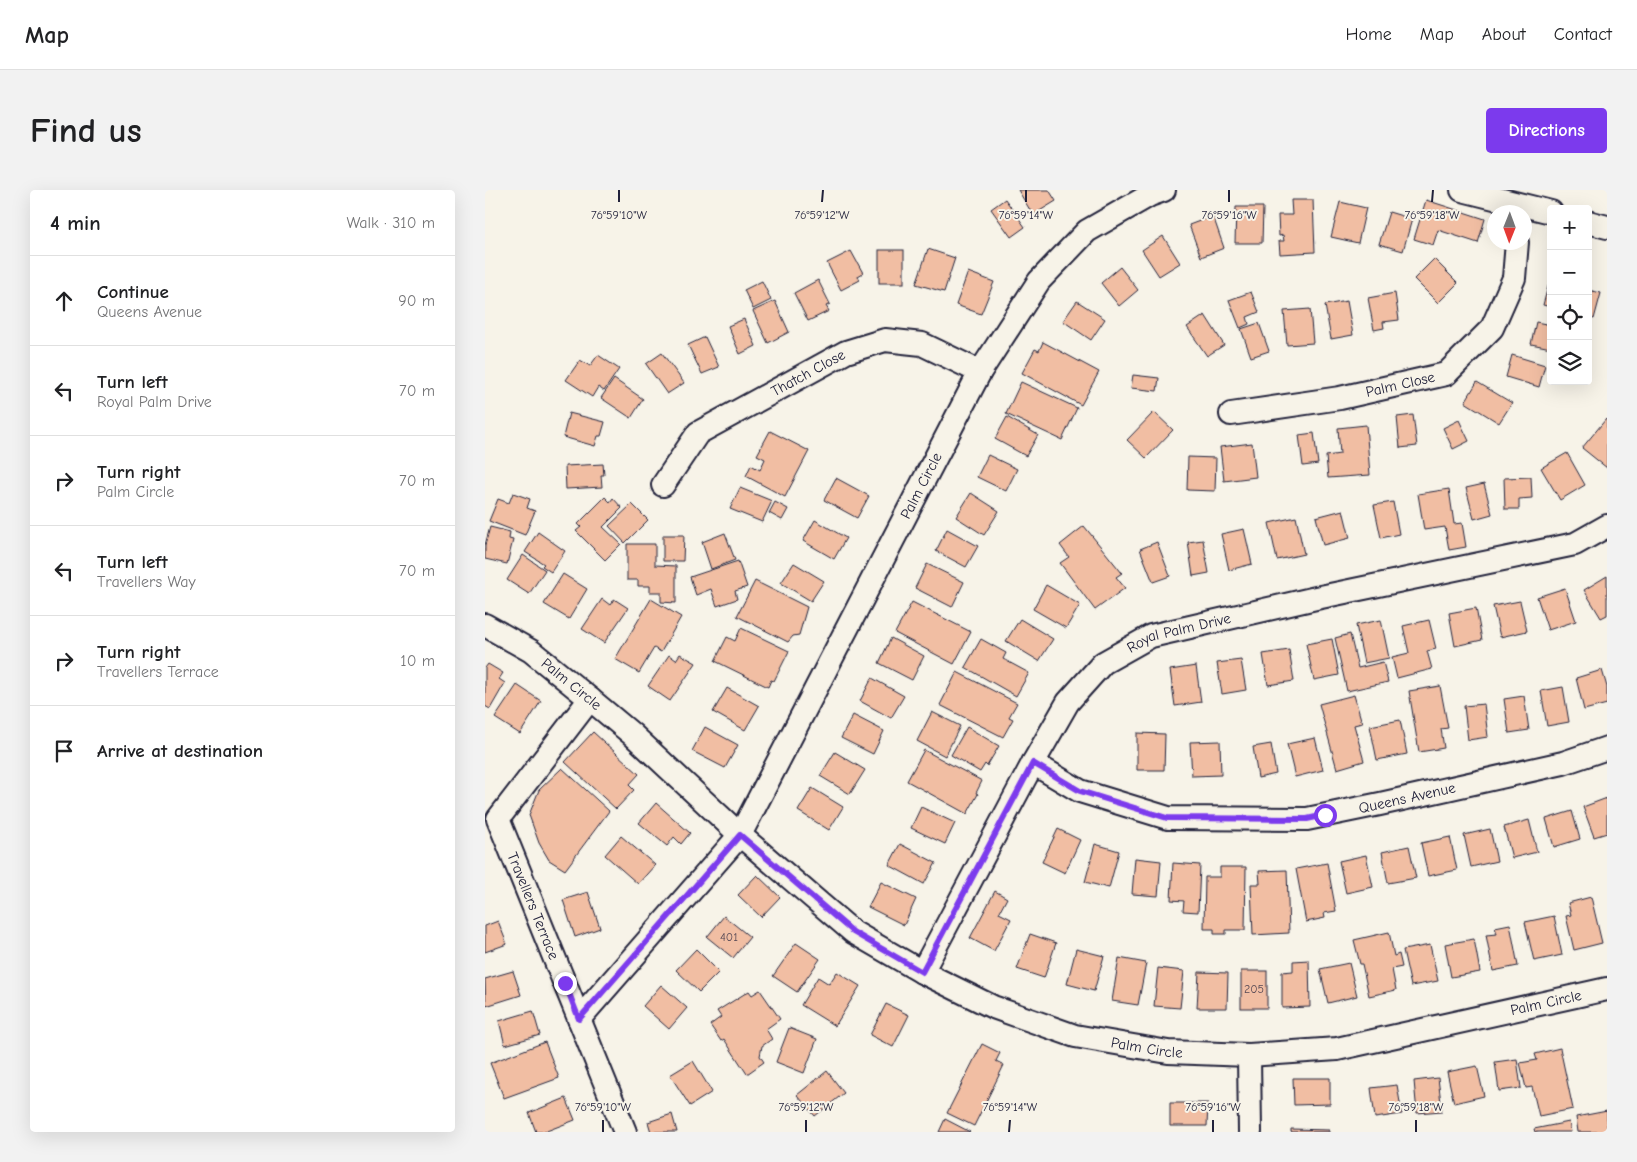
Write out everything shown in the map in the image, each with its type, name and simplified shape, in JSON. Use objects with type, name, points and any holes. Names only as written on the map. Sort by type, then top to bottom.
[{"type":"street","name":"Palm Circle","points":[[740,835],[980,372],[1039,281],[1087,231],[1150,195],[1163,190]]},
{"type":"street","points":[[1461,190],[1509,205]]},
{"type":"street","points":[[1532,210],[1547,212]]},
{"type":"street","points":[[1592,223],[1607,226]]},
{"type":"street","name":"Palm Close","points":[[1231,414],[1339,398],[1446,374],[1492,328],[1514,278],[1516,250]]},
{"type":"street","name":"Thatch Close","points":[[663,485],[698,433],[846,352],[885,340],[922,344],[980,372]]},
{"type":"street","name":"Royal Palm Drive","points":[[922,972],[1033,763],[1068,702],[1103,663],[1151,636],[1316,598],[1575,544],[1607,526]]},
{"type":"street","name":"Palm Circle","points":[[485,625],[531,650],[590,699],[633,735],[740,835],[853,932],[922,972],[993,1007],[1075,1036],[1168,1052],[1249,1056],[1337,1049],[1607,989]]},
{"type":"street","name":"Travellers Terrace","points":[[590,699],[498,819],[625,1132]]},
{"type":"street","name":"Queens Avenue","points":[[1033,763],[1080,791],[1167,818],[1307,819],[1563,763],[1607,748]]},
{"type":"street","points":[[579,1019],[740,835]]},
{"type":"street","points":[[1249,1056],[1249,1132]]},
{"type":"building","points":[[1018,190],[1049,190],[1056,201],[1033,215]]},
{"type":"building","points":[[1005,199],[1025,227],[1011,237],[991,209]]},
{"type":"building","points":[[1291,200],[1313,200],[1315,252],[1280,254],[1279,241],[1284,241],[1283,235],[1279,236],[1278,215],[1292,215]]},
{"type":"building","points":[[1426,200],[1485,219],[1478,243],[1438,230],[1433,245],[1414,239]]},
{"type":"building","points":[[1340,202],[1366,208],[1358,243],[1331,237]]},
{"type":"building","points":[[1236,207],[1263,207],[1262,243],[1235,243]]},
{"type":"building","points":[[1389,212],[1412,219],[1403,251],[1379,244]]},
{"type":"building","points":[[1213,216],[1224,248],[1201,257],[1189,225]]},
{"type":"building","points":[[1163,236],[1180,263],[1159,276],[1142,250]]},
{"type":"building","points":[[928,249],[955,258],[944,292],[916,284]]},
{"type":"building","points":[[879,250],[904,250],[904,283],[879,283]]},
{"type":"building","points":[[851,251],[863,273],[858,276],[860,280],[841,290],[827,263]]},
{"type":"building","points":[[1434,259],[1458,283],[1438,303],[1414,279]]},
{"type":"building","points":[[1120,267],[1138,290],[1119,306],[1101,283]]},
{"type":"building","points":[[968,272],[994,282],[981,314],[956,305]]},
{"type":"building","points":[[818,280],[830,304],[826,306],[829,311],[808,321],[794,293]]},
{"type":"building","points":[[762,281],[771,300],[753,309],[744,290]]},
{"type":"building","points":[[1547,290],[1547,306],[1543,305]]},
{"type":"building","points":[[1592,291],[1601,293],[1594,319],[1592,318]]},
{"type":"building","points":[[1251,292],[1259,312],[1247,317],[1249,324],[1240,328],[1229,300]]},
{"type":"building","points":[[1395,293],[1399,320],[1383,322],[1384,328],[1374,330],[1368,298]]},
{"type":"building","points":[[775,301],[789,332],[768,343],[753,311]]},
{"type":"building","points":[[1077,301],[1105,319],[1091,340],[1063,321]]},
{"type":"building","points":[[1347,301],[1353,335],[1331,339],[1325,305]]},
{"type":"building","points":[[1310,309],[1313,343],[1287,345],[1284,311]]},
{"type":"building","points":[[1205,315],[1224,345],[1207,356],[1187,327]]},
{"type":"building","points":[[744,319],[756,346],[740,354],[728,326]]},
{"type":"building","points":[[1536,322],[1547,324],[1547,347],[1531,344]]},
{"type":"building","points":[[1259,323],[1269,351],[1251,357],[1241,329]]},
{"type":"building","points":[[705,337],[719,367],[702,374],[688,345]]},
{"type":"building","points":[[1043,342],[1099,372],[1081,405],[1022,373],[1035,349],[1039,351]]},
{"type":"building","points":[[662,353],[684,383],[667,394],[646,364]]},
{"type":"building","points":[[598,355],[619,369],[604,391],[598,387],[592,397],[566,380],[580,360],[590,366]]},
{"type":"building","points":[[1512,355],[1545,365],[1539,387],[1506,377]]},
{"type":"building","points":[[1133,375],[1159,378],[1157,391],[1131,388]]},
{"type":"building","points":[[614,379],[643,399],[631,418],[601,398]]},
{"type":"building","points":[[1021,382],[1077,408],[1062,440],[1006,414]]},
{"type":"building","points":[[1477,382],[1512,403],[1499,423],[1465,402]]},
{"type":"building","points":[[1154,412],[1173,430],[1146,458],[1127,440]]},
{"type":"building","points":[[569,413],[605,422],[601,436],[598,436],[595,446],[563,437]]},
{"type":"building","points":[[1413,415],[1417,446],[1400,448],[1397,417]]},
{"type":"building","points":[[1007,417],[1038,435],[1026,456],[995,439]]},
{"type":"building","points":[[1459,420],[1469,441],[1453,449],[1443,428]]},
{"type":"building","points":[[1607,420],[1607,468],[1582,448]]},
{"type":"building","points":[[1366,425],[1370,475],[1328,478],[1326,456],[1340,454],[1338,428]]},
{"type":"building","points":[[770,431],[809,451],[785,497],[746,476],[751,465],[760,470],[765,459],[757,455]]},
{"type":"building","points":[[1314,433],[1318,464],[1303,466],[1299,435]]},
{"type":"building","points":[[1252,443],[1256,477],[1224,481],[1220,447]]},
{"type":"building","points":[[1567,453],[1585,485],[1560,500],[1541,468]]},
{"type":"building","points":[[988,455],[1017,469],[1006,491],[977,477]]},
{"type":"building","points":[[1188,457],[1216,458],[1215,491],[1187,490]]},
{"type":"building","points":[[603,464],[604,475],[601,475],[602,487],[566,489],[565,466]]},
{"type":"building","points":[[1531,477],[1532,498],[1519,499],[1519,509],[1505,509],[1504,478]]},
{"type":"building","points":[[836,478],[869,496],[857,518],[824,500]]},
{"type":"building","points":[[1484,484],[1492,514],[1474,519],[1466,488]]},
{"type":"building","points":[[740,488],[772,501],[762,522],[730,509]]},
{"type":"building","points":[[1449,489],[1454,524],[1462,523],[1466,547],[1449,550],[1445,527],[1424,530],[1418,494]]},
{"type":"building","points":[[513,493],[530,499],[527,508],[535,511],[525,535],[489,521],[498,499],[509,503]]},
{"type":"building","points":[[971,493],[999,511],[984,535],[956,517]]},
{"type":"building","points":[[605,497],[610,502],[613,498],[622,508],[603,527],[621,544],[605,560],[576,531],[581,527],[578,524]]},
{"type":"building","points":[[775,502],[788,509],[782,520],[769,513]]},
{"type":"building","points":[[1393,502],[1399,534],[1381,538],[1374,505]]},
{"type":"building","points":[[632,504],[648,520],[625,543],[609,526]]},
{"type":"building","points":[[1343,510],[1350,538],[1323,545],[1316,517]]},
{"type":"building","points":[[1296,517],[1304,554],[1277,560],[1269,523]]},
{"type":"building","points":[[815,520],[846,538],[834,559],[803,541]]},
{"type":"building","points":[[1084,526],[1122,573],[1116,577],[1125,588],[1095,610],[1060,563],[1069,557],[1060,545]]},
{"type":"building","points":[[490,527],[510,532],[509,539],[513,540],[507,564],[485,559],[485,545]]},
{"type":"building","points":[[947,529],[978,546],[966,567],[936,551]]},
{"type":"building","points":[[1244,529],[1252,564],[1229,570],[1221,534]]},
{"type":"building","points":[[538,532],[565,551],[551,572],[542,566],[544,564],[525,552]]},
{"type":"building","points":[[725,533],[735,560],[711,569],[702,542]]},
{"type":"building","points":[[663,535],[684,535],[683,561],[663,561]]},
{"type":"building","points":[[1203,540],[1209,573],[1193,576],[1188,542]]},
{"type":"building","points":[[1157,542],[1170,576],[1153,582],[1140,549]]},
{"type":"building","points":[[627,544],[655,544],[655,565],[676,566],[676,603],[661,602],[661,592],[650,592],[650,586],[638,586],[638,580],[627,580]]},
{"type":"building","points":[[523,555],[545,570],[529,594],[507,580]]},
{"type":"building","points":[[738,561],[747,587],[735,591],[737,599],[717,606],[711,589],[696,595],[690,577]]},
{"type":"building","points":[[794,563],[824,581],[811,601],[781,583]]},
{"type":"building","points":[[927,564],[964,582],[952,607],[915,588]]},
{"type":"building","points":[[563,574],[587,589],[569,619],[544,604]]},
{"type":"building","points":[[1607,576],[1607,615],[1601,618],[1584,590]]},
{"type":"building","points":[[755,581],[807,607],[799,635],[793,636],[788,642],[737,616]]},
{"type":"building","points":[[1046,585],[1080,605],[1066,628],[1033,609]]},
{"type":"building","points":[[1565,588],[1576,621],[1548,630],[1537,597]]},
{"type":"building","points":[[602,599],[610,605],[614,599],[628,608],[604,643],[582,629]]},
{"type":"building","points":[[651,599],[681,617],[661,652],[654,648],[639,673],[615,659]]},
{"type":"building","points":[[1520,601],[1527,631],[1500,637],[1493,606]]},
{"type":"building","points":[[912,602],[971,632],[954,664],[895,633]]},
{"type":"building","points":[[1476,608],[1482,640],[1455,646],[1449,613]]},
{"type":"building","points":[[1020,619],[1053,639],[1039,661],[1006,641]]},
{"type":"building","points":[[1381,620],[1389,658],[1364,663],[1356,625]]},
{"type":"building","points":[[1429,620],[1436,649],[1427,651],[1432,669],[1397,678],[1392,657],[1409,653],[1403,626]]},
{"type":"building","points":[[741,628],[789,651],[774,681],[771,680],[768,687],[715,661],[727,637],[735,641]]},
{"type":"building","points":[[1350,634],[1358,668],[1383,662],[1388,682],[1347,691],[1335,638]]},
{"type":"building","points":[[891,638],[924,656],[912,680],[879,663]]},
{"type":"building","points":[[981,639],[1006,653],[1003,659],[1029,673],[1016,696],[965,667]]},
{"type":"building","points":[[1332,639],[1339,675],[1314,680],[1306,644]]},
{"type":"building","points":[[1289,650],[1294,681],[1268,685],[1263,654]]},
{"type":"building","points":[[680,654],[696,663],[670,701],[648,686],[669,655],[676,660]]},
{"type":"building","points":[[1241,660],[1246,690],[1222,694],[1217,663]]},
{"type":"building","points":[[488,664],[503,673],[499,679],[505,683],[490,709],[485,706],[485,668]]},
{"type":"building","points":[[1196,666],[1201,702],[1175,706],[1170,670]]},
{"type":"building","points":[[1602,670],[1607,687],[1607,704],[1584,710],[1576,678]]},
{"type":"building","points":[[957,672],[1017,703],[1009,717],[1013,719],[1003,737],[940,705]]},
{"type":"building","points":[[872,678],[904,696],[891,718],[860,701]]},
{"type":"building","points":[[517,685],[541,701],[520,734],[495,718]]},
{"type":"building","points":[[1440,686],[1448,728],[1441,729],[1444,748],[1419,752],[1409,691]]},
{"type":"building","points":[[1563,687],[1569,722],[1547,726],[1541,691]]},
{"type":"building","points":[[727,688],[759,706],[745,730],[713,712]]},
{"type":"building","points":[[1354,695],[1362,723],[1354,725],[1364,761],[1337,769],[1319,704]]},
{"type":"building","points":[[1524,696],[1529,730],[1509,733],[1504,699]]},
{"type":"building","points":[[1484,704],[1488,737],[1468,740],[1464,706]]},
{"type":"building","points":[[932,712],[960,726],[945,756],[917,741]]},
{"type":"building","points":[[853,715],[884,731],[873,754],[841,738]]},
{"type":"building","points":[[1400,720],[1407,754],[1377,760],[1370,726]]},
{"type":"building","points":[[705,727],[738,745],[725,768],[692,751]]},
{"type":"building","points":[[967,727],[999,746],[987,766],[985,764],[980,772],[951,755]]},
{"type":"building","points":[[593,732],[639,774],[629,785],[634,790],[616,809],[565,762]]},
{"type":"building","points":[[1137,733],[1165,734],[1164,770],[1137,770]]},
{"type":"building","points":[[1315,738],[1323,770],[1295,777],[1287,744]]},
{"type":"building","points":[[1220,741],[1221,775],[1192,776],[1190,742]]},
{"type":"building","points":[[1271,744],[1276,774],[1258,778],[1253,747]]},
{"type":"building","points":[[924,750],[982,781],[976,793],[978,794],[967,814],[907,781]]},
{"type":"building","points":[[835,752],[865,770],[850,794],[820,776]]},
{"type":"building","points":[[562,768],[609,811],[565,870],[549,860],[539,843],[529,815],[539,790]]},
{"type":"building","points":[[812,788],[843,807],[829,830],[798,811]]},
{"type":"building","points":[[1607,798],[1607,833],[1594,837],[1583,807]]},
{"type":"building","points":[[656,803],[690,833],[681,844],[674,837],[667,846],[639,823]]},
{"type":"building","points":[[921,807],[955,823],[945,844],[911,828]]},
{"type":"building","points":[[1572,811],[1580,839],[1554,847],[1546,819]]},
{"type":"building","points":[[1529,820],[1537,852],[1512,858],[1504,827]]},
{"type":"building","points":[[1058,829],[1080,840],[1065,873],[1042,862]]},
{"type":"building","points":[[1490,829],[1497,861],[1471,867],[1464,835]]},
{"type":"building","points":[[621,836],[655,865],[638,884],[605,855]]},
{"type":"building","points":[[1450,837],[1457,870],[1428,876],[1421,843]]},
{"type":"building","points":[[900,844],[936,863],[924,884],[889,865]]},
{"type":"building","points":[[1095,844],[1119,851],[1109,888],[1085,882]]},
{"type":"building","points":[[1409,846],[1416,878],[1388,883],[1382,852]]},
{"type":"building","points":[[1366,855],[1373,887],[1346,893],[1339,861]]},
{"type":"building","points":[[1135,858],[1161,861],[1158,896],[1132,894]]},
{"type":"building","points":[[1173,863],[1200,865],[1198,912],[1183,911],[1184,901],[1171,900]]},
{"type":"building","points":[[1327,863],[1336,911],[1324,913],[1325,918],[1306,922],[1296,869]]},
{"type":"building","points":[[1220,867],[1246,867],[1245,930],[1226,930],[1226,934],[1214,934],[1214,929],[1204,929],[1205,877],[1220,877]]},
{"type":"building","points":[[1287,870],[1289,933],[1253,935],[1251,884],[1260,884],[1259,871]]},
{"type":"building","points":[[757,875],[780,897],[761,917],[738,895]]},
{"type":"building","points":[[881,882],[916,899],[904,925],[868,907]]},
{"type":"building","points":[[995,891],[1007,898],[999,913],[1011,919],[994,951],[970,938]]},
{"type":"building","points":[[588,892],[600,928],[575,937],[563,900]]},
{"type":"building","points":[[1591,897],[1602,943],[1574,950],[1566,916],[1571,915],[1568,903]]},
{"type":"building","points":[[724,916],[750,937],[733,958],[707,937]]},
{"type":"building","points":[[1554,916],[1562,955],[1534,961],[1525,922]]},
{"type":"building","points":[[498,921],[507,944],[485,952],[485,926]]},
{"type":"building","points":[[1510,924],[1518,966],[1493,971],[1486,935],[1497,934],[1495,927]]},
{"type":"building","points":[[1389,932],[1394,956],[1399,954],[1402,967],[1392,969],[1396,990],[1369,996],[1362,964],[1360,964],[1354,940]]},
{"type":"building","points":[[1030,934],[1056,943],[1044,978],[1017,969]]},
{"type":"building","points":[[1474,939],[1480,972],[1451,977],[1445,944]]},
{"type":"building","points":[[796,943],[820,959],[797,992],[773,976]]},
{"type":"building","points":[[1430,945],[1438,981],[1411,986],[1403,950]]},
{"type":"building","points":[[696,949],[719,972],[699,992],[676,970]]},
{"type":"building","points":[[1076,949],[1104,956],[1094,991],[1067,984]]},
{"type":"building","points":[[1119,958],[1146,963],[1138,1005],[1112,1001]]},
{"type":"building","points":[[1309,960],[1310,1007],[1282,1008],[1282,972],[1293,971],[1293,961]]},
{"type":"building","points":[[1349,963],[1357,996],[1328,1003],[1320,969]]},
{"type":"building","points":[[1158,968],[1184,971],[1180,1008],[1154,1006]]},
{"type":"building","points":[[513,971],[521,995],[486,1006],[485,979]]},
{"type":"building","points":[[1241,971],[1267,971],[1267,1008],[1241,1008]]},
{"type":"building","points":[[837,972],[860,986],[835,1026],[801,1005],[818,977],[829,984]]},
{"type":"building","points":[[1199,972],[1228,973],[1227,1008],[1197,1008]]},
{"type":"building","points":[[661,985],[687,1008],[669,1029],[643,1006]]},
{"type":"building","points":[[760,990],[780,1019],[766,1029],[772,1039],[762,1046],[760,1056],[764,1062],[747,1074],[724,1039],[721,1041],[710,1025],[721,1017],[717,1011],[749,991],[752,995]]},
{"type":"building","points":[[886,1004],[909,1015],[893,1047],[870,1035]]},
{"type":"building","points":[[533,1011],[540,1035],[505,1045],[499,1021]]},
{"type":"building","points":[[789,1028],[817,1039],[804,1073],[776,1062]]},
{"type":"building","points":[[545,1042],[559,1078],[504,1098],[490,1063]]},
{"type":"building","points":[[982,1044],[1000,1053],[996,1061],[1004,1065],[974,1126],[947,1113]]},
{"type":"building","points":[[1560,1048],[1573,1109],[1539,1116],[1532,1087],[1526,1088],[1520,1063],[1537,1060],[1535,1054]]},
{"type":"building","points":[[1517,1059],[1521,1088],[1499,1091],[1495,1062]]},
{"type":"building","points":[[693,1061],[712,1092],[690,1106],[670,1075]]},
{"type":"building","points":[[1477,1066],[1484,1096],[1454,1103],[1447,1072]]},
{"type":"building","points":[[827,1071],[844,1093],[815,1116],[797,1095]]},
{"type":"building","points":[[1293,1078],[1330,1078],[1330,1104],[1294,1105]]},
{"type":"building","points":[[1438,1078],[1442,1111],[1417,1113],[1414,1081]]},
{"type":"building","points":[[1397,1085],[1402,1114],[1375,1118],[1371,1088]]},
{"type":"building","points":[[566,1098],[575,1120],[544,1132],[536,1132],[529,1113]]},
{"type":"building","points":[[1170,1103],[1208,1103],[1207,1126],[1170,1126]]},
{"type":"building","points":[[1607,1111],[1607,1132],[1578,1132],[1576,1117]]},
{"type":"building","points":[[672,1114],[677,1132],[651,1132],[648,1122]]},
{"type":"building","points":[[945,1119],[970,1132],[939,1132]]},
{"type":"building","points":[[1569,1122],[1571,1132],[1535,1132],[1534,1129]]},
{"type":"building","points":[[1291,1129],[1329,1130],[1329,1132],[1291,1132]]},
{"type":"route","points":[[565,983],[579,1019],[740,835],[853,932],[922,972],[1033,763],[1080,791],[1167,818],[1307,819],[1325,815]]}]
